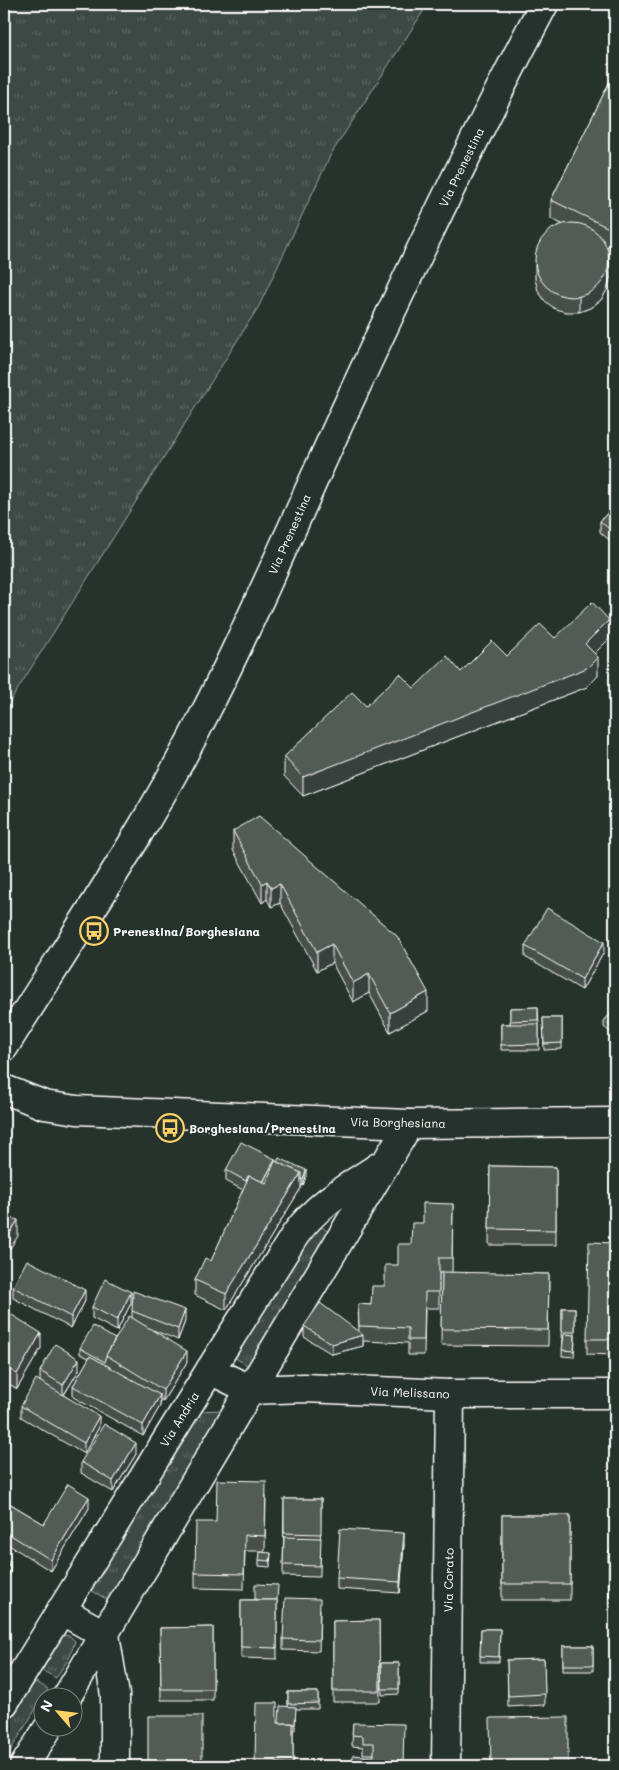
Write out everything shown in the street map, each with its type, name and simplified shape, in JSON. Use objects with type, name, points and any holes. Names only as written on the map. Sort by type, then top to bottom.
[{"type":"street","name":"Via Prenestina","points":[[4,1047],[122,861],[205,713],[279,558],[422,245],[544,4]]},
{"type":"street","name":"Via Borghesiana","points":[[4,1089],[44,1105],[77,1110],[409,1124],[615,1122]]},
{"type":"street","name":"Via Andria","points":[[72,1688],[409,1124]]},
{"type":"street","name":"Via Andria","points":[[4,1703],[210,1370],[306,1220],[324,1203],[386,1163]]},
{"type":"street","name":"Via Melissano","points":[[210,1370],[250,1390],[304,1388],[450,1394],[615,1394]]},
{"type":"street","name":"Via Corato","points":[[446,1766],[450,1394]]},
{"type":"street","points":[[61,1610],[105,1635],[114,1696],[115,1766]]},
{"type":"street","points":[[24,1766],[42,1738]]},
{"type":"green space","points":[[4,4],[428,4],[331,154],[259,306],[4,711]]},
{"type":"green space","points":[[314,1222],[332,1234],[250,1367],[232,1356]]},
{"type":"green space","points":[[223,1410],[108,1600],[87,1588],[195,1411]]},
{"type":"green space","points":[[62,1635],[70,1636],[75,1641],[70,1656],[56,1678],[36,1667],[53,1639]]},
{"type":"green space","points":[[29,1678],[46,1688],[32,1688],[32,1715],[4,1761],[4,1719]]},
{"type":"building","points":[[615,71],[615,231],[551,200]]},
{"type":"building","points":[[579,223],[599,233],[607,246],[609,260],[607,274],[599,287],[586,295],[565,297],[545,287],[537,274],[535,253],[545,233],[558,225]]},
{"type":"building","points":[[615,505],[615,534],[600,521]]},
{"type":"building","points":[[592,602],[609,620],[585,644],[598,657],[587,668],[303,777],[284,757],[352,692],[366,706],[400,674],[414,688],[447,656],[461,672],[492,641],[507,656],[540,624],[555,638]]},
{"type":"building","points":[[259,816],[397,936],[428,992],[390,1013],[369,974],[353,983],[332,944],[317,952],[280,884],[271,888],[267,881],[262,884],[233,831]]},
{"type":"building","points":[[547,908],[604,942],[582,979],[525,946]]},
{"type":"building","points":[[538,1007],[538,1020],[510,1021],[510,1008]]},
{"type":"building","points":[[615,1009],[615,1031],[604,1021]]},
{"type":"building","points":[[543,1018],[562,1018],[562,1043],[544,1044]]},
{"type":"building","points":[[501,1024],[539,1024],[539,1044],[501,1045]]},
{"type":"building","points":[[241,1142],[275,1159],[263,1182],[249,1176],[246,1181],[226,1170]]},
{"type":"building","points":[[279,1158],[306,1170],[303,1180],[301,1179],[301,1173],[277,1162]]},
{"type":"building","points":[[275,1161],[301,1173],[226,1294],[195,1280],[205,1258],[211,1261],[249,1176],[266,1183]]},
{"type":"building","points":[[490,1166],[556,1167],[556,1230],[489,1229]]},
{"type":"building","points":[[423,1203],[453,1204],[452,1258],[439,1258],[439,1292],[425,1292],[424,1340],[408,1340],[408,1328],[359,1326],[358,1304],[371,1305],[372,1286],[385,1286],[385,1265],[398,1265],[398,1244],[411,1244],[412,1223],[423,1223]]},
{"type":"building","points":[[4,1216],[18,1220],[4,1243]]},
{"type":"building","points":[[589,1242],[615,1243],[615,1339],[587,1339]]},
{"type":"building","points":[[27,1260],[85,1290],[71,1317],[13,1287]]},
{"type":"building","points":[[442,1272],[549,1274],[548,1330],[441,1329]]},
{"type":"building","points":[[105,1279],[131,1292],[117,1320],[92,1307]]},
{"type":"building","points":[[133,1291],[185,1310],[178,1329],[132,1311]]},
{"type":"building","points":[[320,1303],[363,1335],[332,1344],[304,1326]]},
{"type":"building","points":[[562,1308],[575,1308],[575,1332],[562,1332]]},
{"type":"building","points":[[4,1310],[41,1333],[17,1374],[4,1366]]},
{"type":"building","points":[[129,1316],[187,1351],[163,1390],[106,1355]]},
{"type":"building","points":[[93,1326],[115,1339],[106,1355],[105,1362],[80,1348]]},
{"type":"building","points":[[564,1334],[575,1335],[574,1351],[562,1350]]},
{"type":"building","points":[[55,1344],[79,1359],[63,1385],[40,1371]]},
{"type":"building","points":[[90,1356],[160,1395],[143,1425],[73,1386]]},
{"type":"building","points":[[36,1379],[99,1416],[84,1443],[21,1406]]},
{"type":"building","points":[[104,1424],[136,1443],[113,1481],[81,1462]]},
{"type":"building","points":[[217,1480],[266,1481],[265,1536],[245,1535],[244,1574],[195,1573],[196,1522],[216,1522]]},
{"type":"building","points":[[68,1484],[89,1497],[51,1560],[4,1531],[4,1500],[44,1524]]},
{"type":"building","points":[[284,1499],[321,1499],[321,1534],[284,1533]]},
{"type":"building","points":[[612,1510],[615,1511],[615,1528],[611,1528]]},
{"type":"building","points":[[502,1515],[570,1515],[570,1584],[502,1584]]},
{"type":"building","points":[[340,1529],[404,1533],[400,1582],[337,1578]]},
{"type":"building","points":[[284,1537],[321,1538],[320,1566],[283,1565]]},
{"type":"building","points":[[609,1550],[615,1551],[615,1557],[608,1556]]},
{"type":"building","points":[[260,1552],[271,1553],[270,1561],[259,1560]]},
{"type":"building","points":[[4,1558],[10,1562],[4,1572]]},
{"type":"building","points":[[609,1566],[615,1566],[615,1602],[609,1602]]},
{"type":"building","points":[[255,1584],[278,1585],[277,1600],[255,1600]]},
{"type":"building","points":[[285,1598],[320,1599],[319,1640],[283,1639]]},
{"type":"building","points":[[241,1600],[277,1600],[277,1648],[241,1647]]},
{"type":"building","points":[[379,1620],[380,1691],[333,1691],[333,1621]]},
{"type":"building","points":[[213,1627],[213,1689],[161,1689],[160,1628]]},
{"type":"building","points":[[481,1629],[500,1629],[499,1657],[480,1656]]},
{"type":"building","points":[[563,1646],[593,1646],[593,1665],[563,1665]]},
{"type":"building","points":[[544,1659],[545,1694],[508,1696],[507,1660]]},
{"type":"building","points":[[381,1663],[399,1663],[399,1689],[382,1689]]},
{"type":"building","points":[[288,1692],[318,1692],[318,1703],[288,1704]]},
{"type":"building","points":[[256,1703],[277,1703],[277,1723],[293,1723],[293,1764],[276,1763],[276,1766],[255,1766]]},
{"type":"building","points":[[280,1706],[296,1707],[295,1724],[279,1723]]},
{"type":"building","points":[[148,1716],[202,1716],[202,1766],[148,1766]]},
{"type":"building","points":[[568,1717],[568,1766],[491,1766],[490,1718]]},
{"type":"building","points":[[353,1723],[404,1724],[403,1766],[366,1766],[366,1756],[374,1756],[374,1743],[363,1743],[363,1736],[352,1735]]},
{"type":"building","points":[[353,1755],[365,1756],[364,1766],[352,1766]]},
{"type":"place","name":"Prenestina/Borghesiana","points":[[94,931]]},
{"type":"place","name":"Borghesiana/Prenestina","points":[[170,1128]]}]
